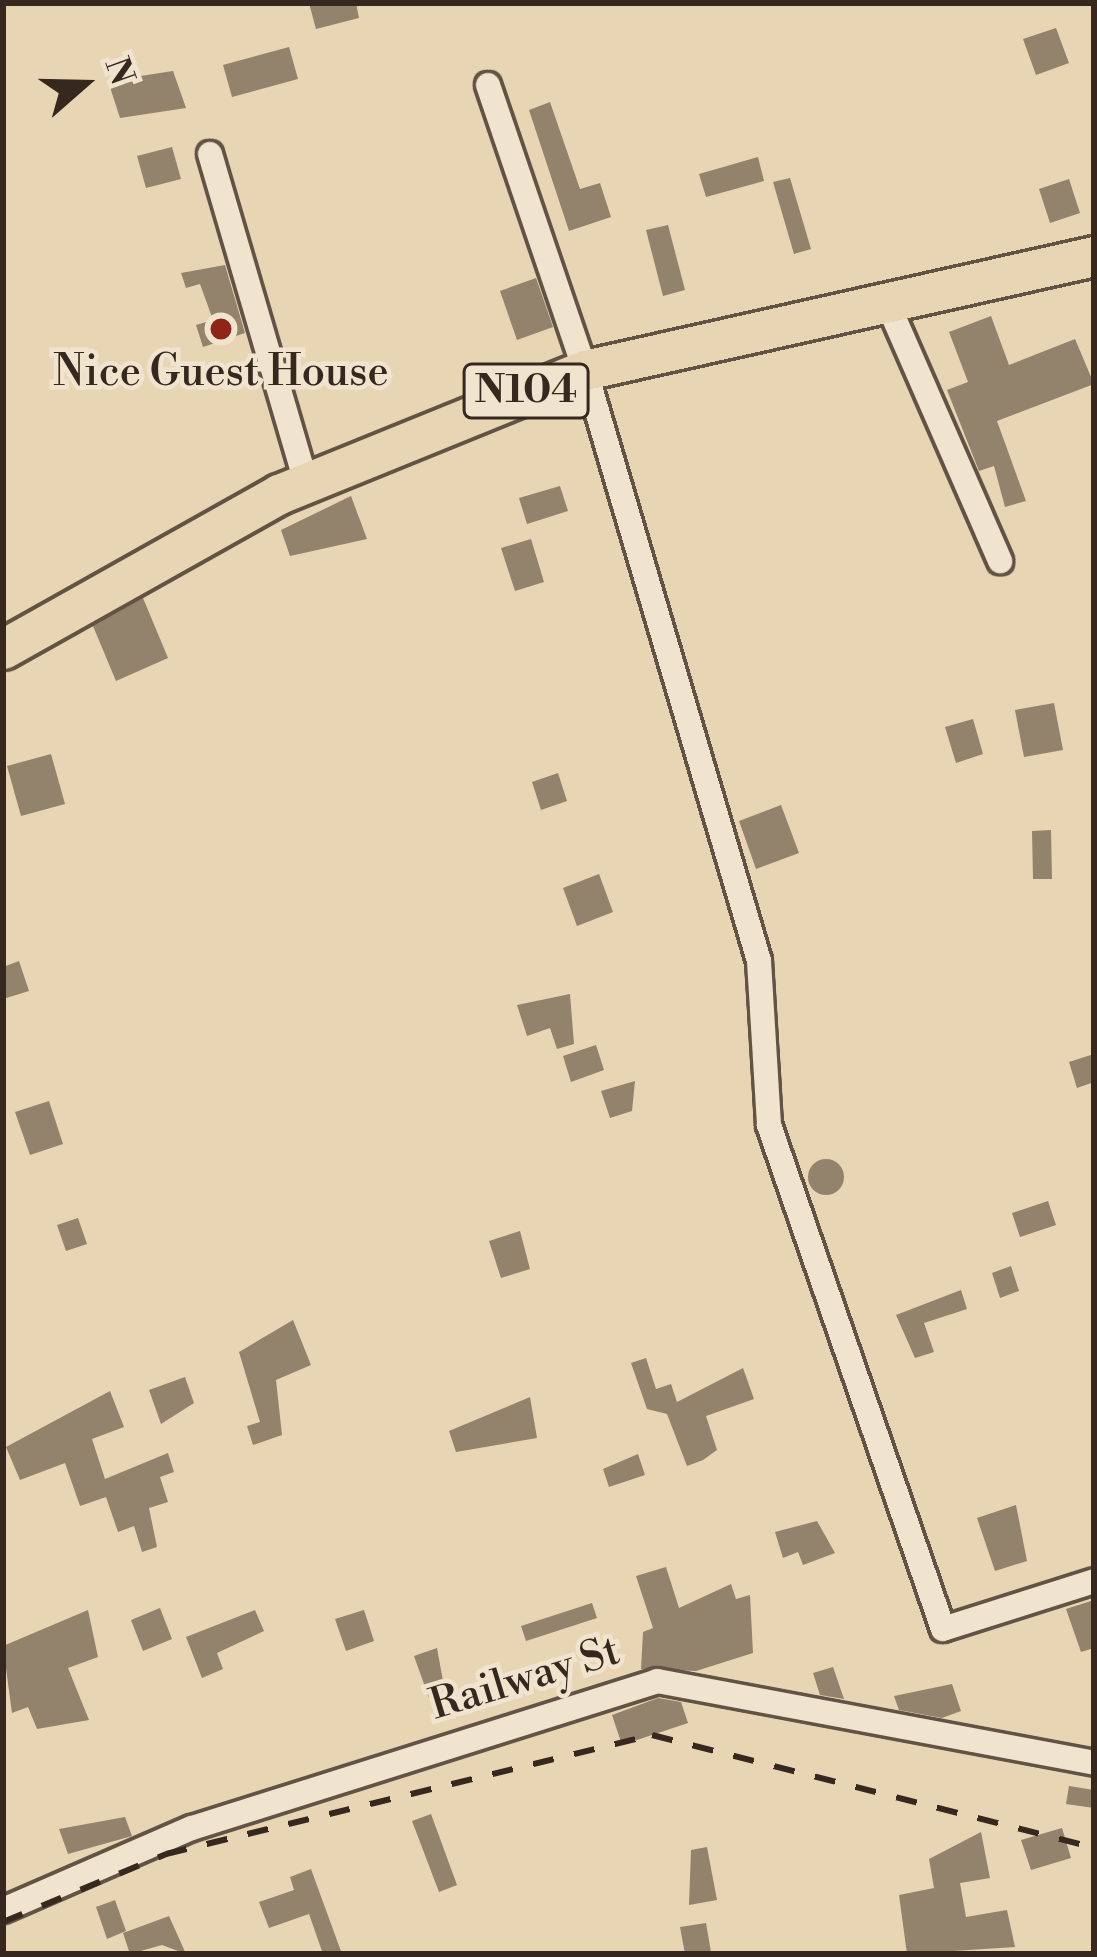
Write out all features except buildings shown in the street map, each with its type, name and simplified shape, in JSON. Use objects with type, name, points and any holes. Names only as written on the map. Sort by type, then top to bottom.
[{"type":"highway","name":"N104","points":[[3,649],[306,483],[585,370],[1094,256]]},
{"type":"street","points":[[488,85],[585,370],[759,961],[769,1125],[943,1629],[1094,1581]]},
{"type":"street","points":[[210,154],[306,483]]},
{"type":"street","points":[[886,302],[1000,561]]},
{"type":"street","name":"Railway St","points":[[3,1910],[192,1828],[657,1681],[1094,1763]]},
{"type":"railway","points":[[3,1922],[166,1854],[652,1735],[1094,1848]]},
{"type":"place","name":"Nice Guest House","points":[[221,329]]}]
